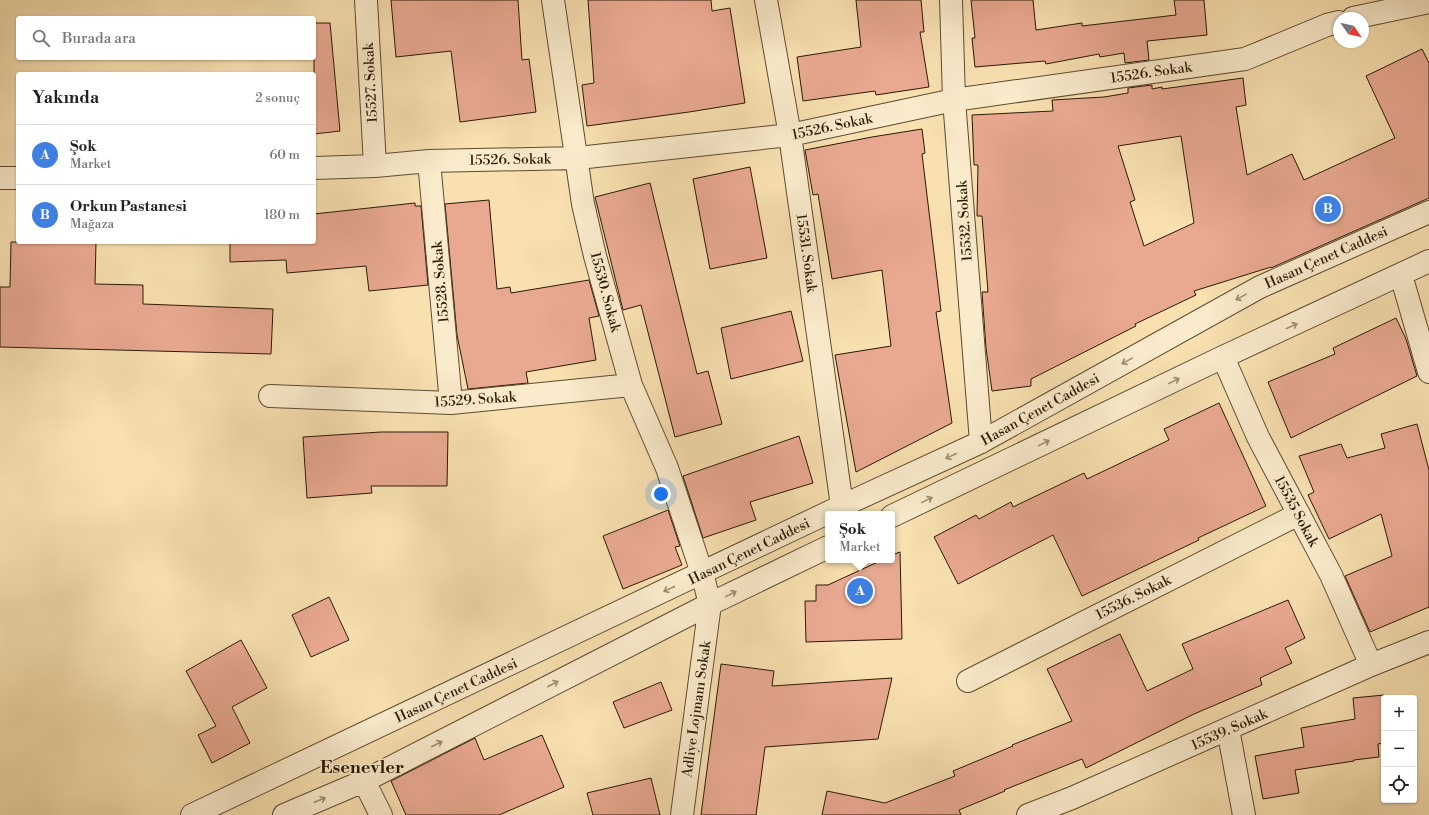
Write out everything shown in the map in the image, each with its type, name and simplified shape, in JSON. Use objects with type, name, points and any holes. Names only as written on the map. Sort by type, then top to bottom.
[{"type":"street","name":"15527. Sokak","points":[[366,0],[375,166]]},
{"type":"street","name":"15530. Sokak","points":[[553,0],[578,158],[583,204],[595,256],[631,385],[667,468],[702,573],[710,604]]},
{"type":"street","name":"15531. Sokak","points":[[766,0],[790,135],[842,506]]},
{"type":"street","name":"15532. Sokak","points":[[951,0],[954,100],[981,442]]},
{"type":"street","points":[[1358,11],[1429,2]]},
{"type":"street","name":"15526. Sokak","points":[[316,168],[375,166],[429,161],[578,158],[790,135],[954,100],[1245,60],[1293,38],[1333,24]]},
{"type":"street","name":"15528. Sokak","points":[[429,161],[451,403]]},
{"type":"street","points":[[0,178],[16,178]]},
{"type":"street","name":"Hasan Çenet Caddesi","points":[[832,511],[981,442],[1260,287],[1429,212]]},
{"type":"street","points":[[895,515],[1429,261]]},
{"type":"street","points":[[1401,275],[1429,372]]},
{"type":"street","name":"15535 Sokak","points":[[1223,358],[1258,437],[1331,576],[1371,665]]},
{"type":"street","name":"15529. Sokak","points":[[270,396],[451,403],[631,385]]},
{"type":"street","name":"Hasan Çenet Caddesi","points":[[192,815],[825,514]]},
{"type":"street","name":"15536. Sokak","points":[[968,681],[1299,514]]},
{"type":"street","points":[[284,815],[364,782],[710,604],[825,548]]},
{"type":"street","name":"Adliye Lojmanı Sokak","points":[[682,815],[710,604]]},
{"type":"street","name":"15539. Sokak","points":[[1028,815],[1074,806],[1228,729],[1371,665],[1429,642]]},
{"type":"street","points":[[1228,729],[1244,815]]},
{"type":"street","points":[[364,782],[381,815]]},
{"type":"building","points":[[391,0],[518,0],[522,60],[529,59],[536,112],[460,122],[451,51],[396,57]]},
{"type":"building","points":[[588,0],[711,0],[712,11],[730,8],[745,103],[587,126],[582,85],[594,83]]},
{"type":"building","points":[[856,0],[921,0],[924,32],[920,32],[929,87],[876,95],[875,91],[803,101],[797,57],[861,47]]},
{"type":"building","points":[[971,0],[1033,0],[1036,30],[1082,23],[1082,26],[1176,15],[1174,0],[1204,0],[1207,35],[1147,41],[1149,60],[1125,63],[1124,53],[1100,57],[1099,54],[1046,64],[1045,61],[975,67],[972,38],[975,38]]},
{"type":"building","points":[[316,23],[330,23],[340,131],[316,134],[316,72],[314,72],[314,60],[316,60]]},
{"type":"building","points":[[1422,49],[1429,63],[1429,198],[1271,268],[1194,291],[1196,295],[1135,324],[1136,326],[1031,379],[1031,386],[992,391],[986,348],[982,292],[988,292],[982,216],[977,216],[978,165],[974,165],[972,115],[1053,111],[1052,100],[1104,97],[1128,93],[1128,88],[1152,85],[1152,89],[1162,87],[1162,89],[1243,78],[1246,105],[1236,107],[1247,175],[1292,154],[1304,180],[1395,138],[1366,76]],"holes":[[[1181,136],[1194,223],[1144,246],[1130,202],[1135,200],[1118,146]]]},
{"type":"building","points":[[922,129],[925,153],[922,154],[941,311],[936,312],[952,423],[856,472],[835,355],[891,346],[882,270],[832,279],[818,194],[813,195],[805,150]]},
{"type":"building","points":[[750,167],[767,258],[710,269],[693,179]]},
{"type":"building","points":[[650,183],[697,374],[708,371],[722,424],[675,437],[641,305],[623,310],[595,197]]},
{"type":"building","points":[[489,200],[497,289],[510,287],[511,293],[589,280],[599,316],[589,318],[596,360],[526,372],[528,383],[468,389],[457,335],[445,204]]},
{"type":"building","points":[[415,203],[415,206],[421,206],[428,285],[369,291],[366,266],[287,273],[286,260],[230,262],[230,244],[316,244],[316,214]]},
{"type":"building","points":[[11,242],[16,242],[16,244],[96,244],[95,284],[143,285],[143,304],[273,309],[271,354],[0,347],[0,287],[10,287]]},
{"type":"building","points":[[791,311],[803,361],[731,379],[721,328]]},
{"type":"building","points":[[1396,318],[1406,339],[1417,376],[1291,438],[1268,382],[1335,354],[1333,348]]},
{"type":"building","points":[[1219,403],[1266,506],[1082,596],[1053,535],[958,584],[934,537],[976,515],[979,519],[1011,502],[1013,507],[1084,473],[1087,479],[1169,440],[1164,429]]},
{"type":"building","points":[[1417,424],[1429,470],[1429,607],[1370,632],[1345,576],[1392,556],[1381,514],[1329,539],[1308,495],[1314,492],[1299,456],[1341,444],[1347,458],[1385,448],[1381,434]]},
{"type":"building","points":[[381,432],[448,432],[447,486],[371,486],[372,493],[307,498],[303,437]]},
{"type":"building","points":[[799,436],[813,483],[750,502],[756,520],[703,538],[683,476]]},
{"type":"building","points":[[668,510],[680,546],[675,547],[682,565],[623,589],[603,536]]},
{"type":"building","points":[[900,552],[902,639],[806,642],[805,601],[816,601],[816,585],[828,585],[876,563],[895,563],[895,554]]},
{"type":"building","points":[[329,597],[349,640],[311,657],[292,615]]},
{"type":"building","points":[[1288,600],[1305,638],[1285,648],[1292,663],[1260,678],[1262,685],[1194,714],[1086,768],[1082,759],[1004,790],[1005,791],[959,810],[961,815],[822,815],[827,791],[885,803],[955,776],[953,771],[1072,721],[1047,669],[1120,634],[1147,691],[1193,669],[1182,644]]},
{"type":"building","points":[[241,640],[267,688],[232,707],[250,743],[212,763],[198,735],[216,726],[186,671]]},
{"type":"building","points":[[721,664],[774,671],[772,686],[892,678],[878,739],[765,747],[756,815],[701,815]]},
{"type":"building","points":[[661,682],[672,710],[624,728],[613,702]]},
{"type":"building","points":[[1381,695],[1381,744],[1378,744],[1379,757],[1295,770],[1299,793],[1263,799],[1255,756],[1304,747],[1301,728],[1355,719],[1353,698]]},
{"type":"building","points":[[542,735],[564,787],[499,815],[406,815],[391,781],[475,738],[484,760]]},
{"type":"building","points":[[651,778],[660,815],[593,815],[587,793]]},
{"type":"place","name":"Orkun Pastanesi","points":[[1328,209]]},
{"type":"place","name":"Şok","points":[[860,591]]},
{"type":"district","name":"Esenevler","points":[[362,767]]}]
